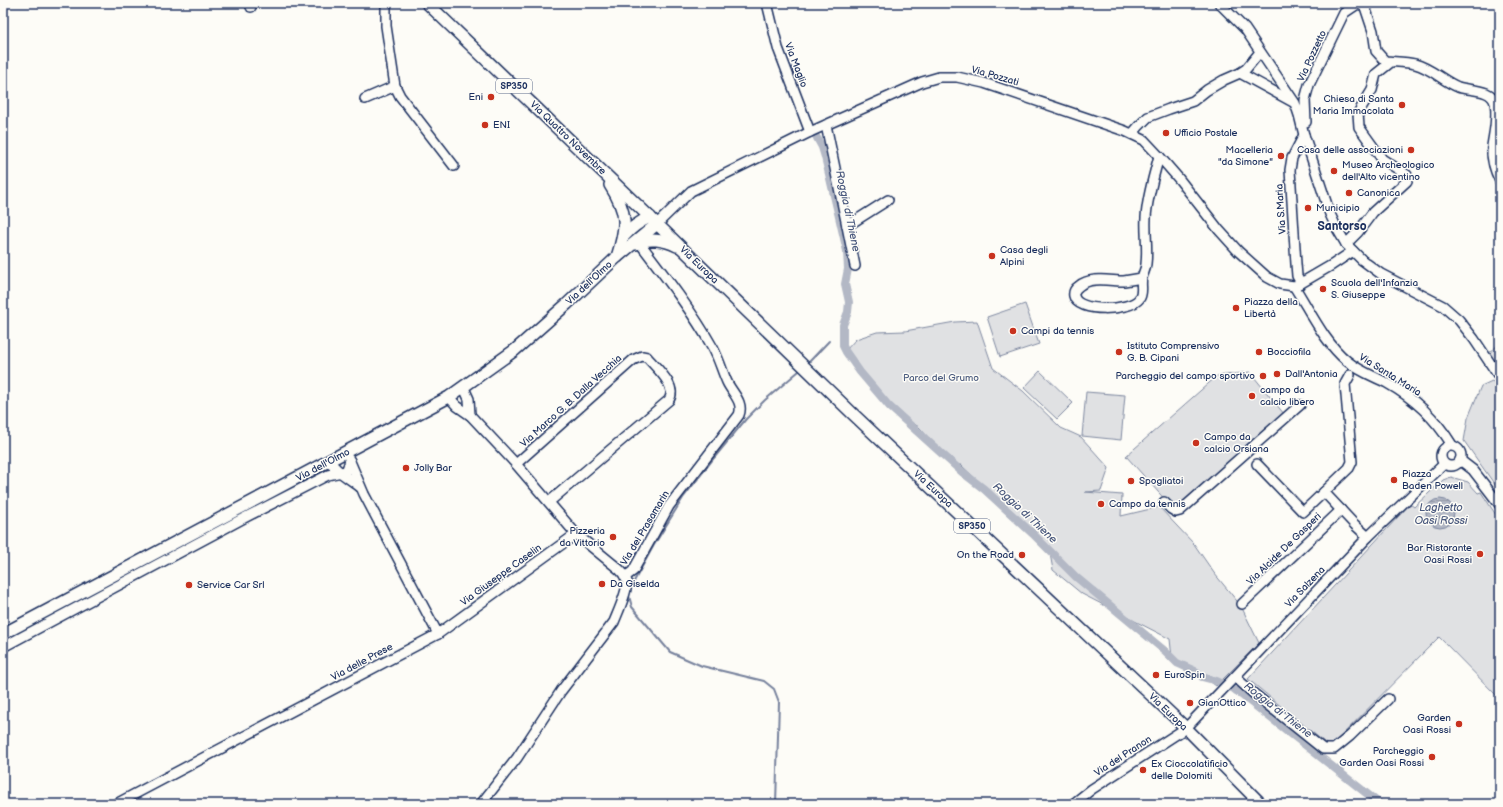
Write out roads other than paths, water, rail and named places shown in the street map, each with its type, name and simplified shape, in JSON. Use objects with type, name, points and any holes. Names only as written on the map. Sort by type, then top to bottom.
[{"type":"main road","name":"Via Quattro Novembre","points":[[427,3],[654,220]]},
{"type":"main road","name":"Via dell'Olmo","points":[[600,169],[617,196],[622,206],[625,218],[624,236],[617,257]]},
{"type":"main road","name":"Via dell'Olmo","points":[[624,236],[632,227],[642,220],[654,220]]},
{"type":"main road","name":"Via dell'Olmo","points":[[3,634],[330,461],[348,457],[464,388],[515,350],[617,257],[634,244],[654,220]]},
{"type":"main road","name":"Via Europa","points":[[654,220],[853,414],[1186,728],[1261,804]]},
{"type":"main road","points":[[634,244],[666,241],[683,249]]},
{"type":"street","points":[[386,3],[386,26],[395,86],[400,96],[454,166]]},
{"type":"street","name":"Via Maglio","points":[[767,3],[778,48],[810,132]]},
{"type":"street","points":[[1219,3],[1245,29],[1295,103],[1330,214],[1336,227],[1349,247],[1362,260],[1381,274],[1443,306],[1459,320],[1474,339],[1500,378]]},
{"type":"street","points":[[1359,4],[1365,7],[1373,31],[1376,51],[1385,61],[1416,64],[1432,72],[1444,81],[1490,95],[1495,102],[1496,127],[1492,147],[1496,171],[1500,181]]},
{"type":"street","name":"Via Pozzetto","points":[[1310,152],[1304,112],[1305,100],[1309,85],[1344,13],[1359,4]]},
{"type":"street","points":[[1132,134],[1148,118],[1193,101],[1213,87],[1240,73],[1246,69],[1260,52]]},
{"type":"street","points":[[1298,285],[1332,265],[1349,247],[1373,212],[1407,181],[1407,175],[1382,159],[1359,127],[1358,113],[1372,90],[1376,74],[1391,62]]},
{"type":"street","points":[[1240,73],[1295,103]]},
{"type":"street","name":"Via Pozzati","points":[[654,220],[691,192],[810,132],[922,82],[939,77],[957,77],[995,86],[1132,134],[1144,140],[1179,179],[1219,230],[1238,251],[1267,276],[1280,284],[1298,285]]},
{"type":"street","points":[[365,99],[395,86]]},
{"type":"street","points":[[826,125],[855,266]]},
{"type":"street","name":"Via S.Maria","points":[[1298,285],[1290,170],[1292,158],[1304,135]]},
{"type":"street","points":[[1142,278],[1132,280],[1111,279],[1080,284],[1075,289],[1074,298],[1079,304],[1090,308],[1112,308],[1129,305],[1139,300],[1141,295],[1142,278],[1146,265],[1147,213],[1159,156]]},
{"type":"street","points":[[847,226],[888,200]]},
{"type":"street","name":"Via del Prasamarin","points":[[481,804],[517,758],[561,692],[614,622],[626,587],[627,581],[625,578],[633,571],[669,506],[739,415],[741,410],[739,402],[724,376],[714,349],[667,280],[634,244]]},
{"type":"street","name":"Via Santa Maria","points":[[1298,285],[1329,340],[1346,360],[1365,373],[1412,399],[1436,422],[1452,446]]},
{"type":"street","name":"Via Marco G. B. Dalla Vecchia","points":[[516,464],[633,360],[642,356],[647,357],[671,386],[672,396],[670,400],[549,502]]},
{"type":"street","points":[[1257,464],[1303,512],[1350,468],[1352,462],[1345,384],[1350,376]]},
{"type":"street","points":[[464,388],[469,398],[470,416]]},
{"type":"street","points":[[449,397],[457,406],[470,416],[516,464],[576,534],[620,570],[625,578]]},
{"type":"street","points":[[1164,502],[1176,512],[1180,511],[1300,405]]},
{"type":"street","points":[[1436,422],[1441,442],[1441,458],[1444,464],[1453,466],[1460,460],[1460,451],[1456,447],[1446,446],[1442,451]]},
{"type":"street","points":[[340,472],[348,469],[348,457]]},
{"type":"street","points":[[348,457],[361,488],[438,634]]},
{"type":"street","points":[[1460,460],[1473,470],[1500,505]]},
{"type":"street","points":[[330,461],[333,466],[361,488]]},
{"type":"street","name":"Via Salzena","points":[[1186,728],[1368,537],[1444,464]]},
{"type":"street","name":"Via dell'Olmo","points":[[6,643],[61,617],[244,518],[328,475],[340,472]]},
{"type":"street","points":[[1324,492],[1368,537]]},
{"type":"street","name":"Via Alcide De Gasperi","points":[[1242,604],[1341,510]]},
{"type":"street","name":"Via Giuseppe Caselin","points":[[438,634],[576,534]]},
{"type":"street","points":[[61,617],[63,602]]},
{"type":"street","name":"Via delle Prese","points":[[116,804],[438,634]]},
{"type":"street","points":[[1232,679],[1253,693],[1323,749],[1334,749],[1350,736],[1388,699]]},
{"type":"street","name":"Via del Pranon","points":[[1073,804],[1092,789],[1186,728]]},
{"type":"water","name":"Laghetto Oasi Rossi","points":[[1440,499],[1450,503],[1454,513],[1450,523],[1440,527],[1430,523],[1426,513],[1430,503]]},
{"type":"waterway","name":"Roggia di Thiene","points":[[817,138],[825,157],[847,251],[848,269],[845,284],[849,302],[848,312],[843,325],[843,346],[860,372],[889,406],[962,472],[984,489],[1033,534],[1076,577],[1165,651],[1177,663],[1197,672],[1202,677],[1217,681],[1234,689],[1380,804]]},
{"type":"waterway","points":[[809,362],[829,341]]},
{"type":"waterway","points":[[630,592],[632,585],[654,545],[683,498],[746,419],[765,400],[799,371]]},
{"type":"waterway","points":[[629,596],[632,607],[670,652],[702,666],[764,681],[774,689],[779,702],[776,804]]},
{"type":"place","name":"Eni","points":[[491,97]]},
{"type":"place","name":"Chiesa di Santa Maria Immacolata","points":[[1402,105]]},
{"type":"place","name":"ENI","points":[[485,125]]},
{"type":"place","name":"Ufficio Postale","points":[[1166,133]]},
{"type":"place","name":"Casa delle associazioni","points":[[1411,150]]},
{"type":"place","name":"Macelleria \"da Simone\"","points":[[1281,156]]},
{"type":"place","name":"Museo Archeologico dell'Alto vicentino","points":[[1334,171]]},
{"type":"place","name":"Canonica","points":[[1349,193]]},
{"type":"place","name":"Municipio","points":[[1308,208]]},
{"type":"place","name":"Casa degli Alpini","points":[[992,256]]},
{"type":"place","name":"Scuola dell'Infanzia S. Giuseppe","points":[[1323,289]]},
{"type":"place","name":"Piazza della Libertà","points":[[1236,308]]},
{"type":"place","name":"Campi da tennis","points":[[1013,331]]},
{"type":"place","name":"Istituto Comprensivo G. B. Cipani","points":[[1119,352]]},
{"type":"place","name":"Bocciofila","points":[[1259,352]]},
{"type":"place","name":"Dall'Antonia","points":[[1277,374]]},
{"type":"place","name":"Parcheggio del campo sportivo","points":[[1263,376]]},
{"type":"place","name":"campo da calcio libero","points":[[1252,396]]},
{"type":"place","name":"Campo da calcio Orsiana","points":[[1196,443]]},
{"type":"place","name":"Jolly Bar","points":[[406,468]]},
{"type":"place","name":"Piazza Baden Powell","points":[[1394,480]]},
{"type":"place","name":"Spogliatoi","points":[[1131,481]]},
{"type":"place","name":"Campo da tennis","points":[[1101,504]]},
{"type":"place","name":"Pizzeria da Vittorio","points":[[613,537]]},
{"type":"place","name":"Bar Ristorante Oasi Rossi","points":[[1480,554]]},
{"type":"place","name":"On the Road","points":[[1022,555]]},
{"type":"place","name":"Da Giselda","points":[[602,584]]},
{"type":"place","name":"Service Car Srl","points":[[189,585]]},
{"type":"place","name":"EuroSpin","points":[[1156,675]]},
{"type":"place","name":"GianOttico","points":[[1190,703]]},
{"type":"place","name":"Garden Oasi Rossi","points":[[1459,724]]},
{"type":"place","name":"Parcheggio Garden Oasi Rossi","points":[[1432,757]]},
{"type":"place","name":"Ex Cioccolatificio delle Dolomiti","points":[[1143,770]]},
{"type":"district","name":"Santorso","points":[[1342,226]]},
{"type":"park label","name":"Parco del Grumo","points":[[941,378]]}]
